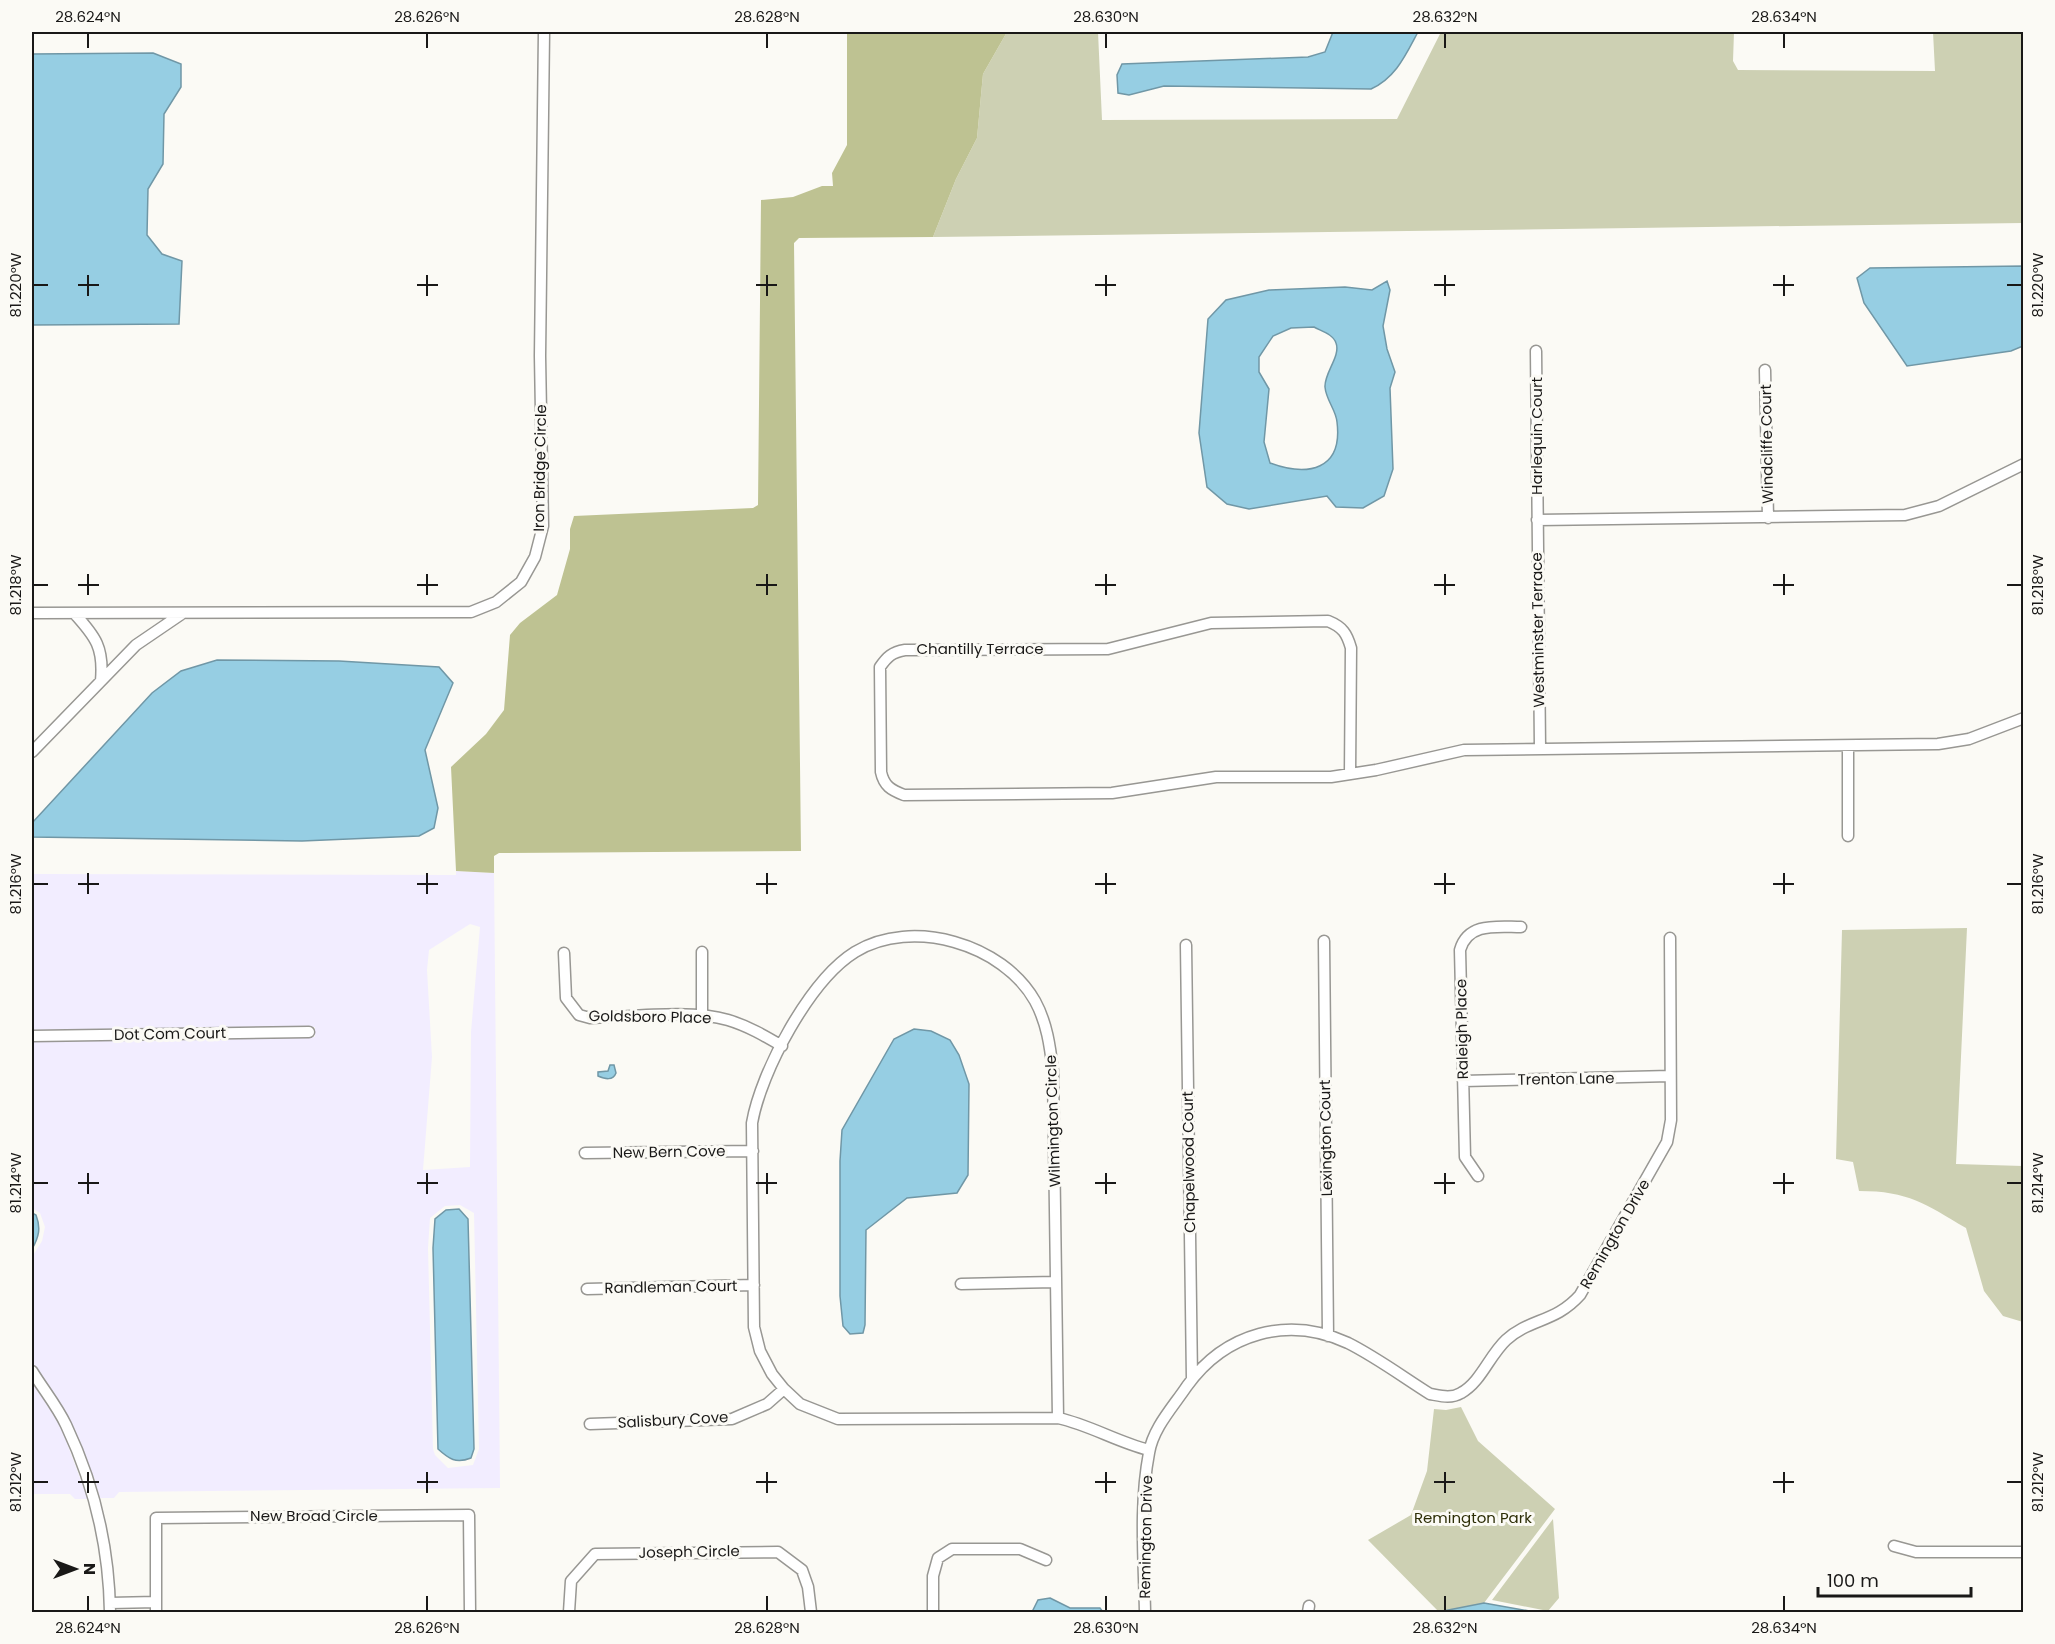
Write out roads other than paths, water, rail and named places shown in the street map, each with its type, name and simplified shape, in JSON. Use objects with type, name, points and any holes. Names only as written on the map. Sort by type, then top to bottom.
[{"type":"street","name":"Iron Bridge Circle","points":[[32,613],[471,612],[496,602],[521,582],[535,556],[543,526],[540,356],[544,32]]},
{"type":"street","name":"Harlequin Court","points":[[1536,351],[1537,520]]},
{"type":"street","name":"Windcliffe Court","points":[[1765,370],[1768,518]]},
{"type":"street","points":[[1537,520],[1905,515],[1939,506],[2024,464]]},
{"type":"street","name":"Westminster Terrace","points":[[1537,520],[1540,748]]},
{"type":"street","points":[[32,752],[136,645],[185,612]]},
{"type":"street","points":[[74,613],[96,637],[103,661],[101,681]]},
{"type":"street","name":"Chantilly Terrace","points":[[1350,774],[1351,648],[1347,635],[1340,626],[1328,621],[1211,623],[1108,649],[895,651],[880,667],[880,772],[890,790],[904,795],[1112,793],[1216,777],[1331,777],[1350,774],[1464,750],[1540,748]]},
{"type":"street","points":[[1540,748],[1938,744],[1969,739],[2024,717]]},
{"type":"street","points":[[1848,746],[1848,836]]},
{"type":"street","name":"Raleigh Place","points":[[1478,1176],[1465,1157],[1460,950],[1463,940],[1479,928],[1521,927]]},
{"type":"street","name":"Wilmington Circle","points":[[1058,1418],[1053,1071],[1044,1020],[1034,999],[1012,973],[991,957],[944,939],[918,936],[883,941],[857,950],[832,968],[813,991],[782,1046],[756,1102],[753,1151],[754,1327],[760,1351],[772,1374],[800,1404],[838,1419],[1058,1418],[1079,1422],[1109,1438],[1149,1450]]},
{"type":"street","name":"Remington Drive","points":[[1145,1612],[1144,1484],[1149,1450],[1158,1427],[1192,1380],[1218,1353],[1234,1342],[1256,1334],[1303,1331],[1328,1336],[1349,1344],[1430,1394],[1444,1397],[1458,1395],[1471,1387],[1495,1351],[1519,1329],[1553,1317],[1568,1308],[1580,1295],[1667,1142],[1671,1120],[1670,938]]},
{"type":"street","name":"Lexington Court","points":[[1324,941],[1328,1336]]},
{"type":"street","name":"Chapelwood Court","points":[[1186,945],[1192,1380]]},
{"type":"street","points":[[702,952],[702,1015]]},
{"type":"street","name":"Goldsboro Place","points":[[564,953],[566,998],[579,1015],[590,1018],[702,1015],[750,1028],[782,1046]]},
{"type":"street","name":"Dot Com Court","points":[[32,1036],[309,1032]]},
{"type":"street","name":"Trenton Lane","points":[[1463,1081],[1670,1076]]},
{"type":"street","name":"New Bern Cove","points":[[585,1153],[753,1151]]},
{"type":"street","points":[[961,1284],[1056,1282]]},
{"type":"street","name":"Randleman Court","points":[[587,1288],[754,1285]]},
{"type":"street","points":[[32,1371],[65,1423],[89,1482],[105,1549],[110,1608],[156,1607]]},
{"type":"street","name":"Salisbury Cove","points":[[590,1424],[732,1419],[767,1404],[784,1389]]},
{"type":"street","name":"New Broad Circle","points":[[156,1607],[156,1518],[469,1515],[470,1612]]},
{"type":"street","points":[[1894,1546],[1916,1552],[2024,1552]]},
{"type":"street","points":[[933,1612],[933,1576],[938,1558],[952,1549],[1020,1549],[1046,1560]]},
{"type":"street","name":"Joseph Circle","points":[[568,1612],[572,1581],[595,1554],[707,1551],[778,1552],[802,1570],[808,1587],[811,1612]]},
{"type":"water","points":[[1333,32],[1418,32],[1394,72],[1371,89],[1164,86],[1129,95],[1118,93],[1117,75],[1122,64],[1308,57],[1325,52]]},
{"type":"water","points":[[153,53],[181,64],[181,87],[164,114],[163,164],[148,189],[147,235],[162,254],[182,261],[179,324],[32,325],[32,54]]},
{"type":"water","points":[[2023,266],[2023,346],[2011,351],[1907,366],[1864,303],[1857,278],[1870,268]]},
{"type":"water","points":[[1387,281],[1390,290],[1383,326],[1387,349],[1395,372],[1390,388],[1393,469],[1384,496],[1363,508],[1336,507],[1327,496],[1249,509],[1227,504],[1207,487],[1199,433],[1208,319],[1226,300],[1269,290],[1345,287],[1372,290]],"holes":[[[1314,327],[1330,335],[1336,343],[1336,353],[1325,387],[1337,422],[1337,438],[1334,451],[1320,466],[1309,469],[1284,467],[1270,463],[1264,442],[1269,389],[1259,372],[1259,357],[1273,336],[1291,328]]]},
{"type":"water","points":[[217,660],[339,661],[439,667],[453,683],[425,750],[438,808],[434,828],[419,836],[302,841],[32,837],[32,823],[152,693],[181,671]]},
{"type":"water","points":[[914,1029],[931,1031],[950,1040],[959,1055],[969,1084],[968,1175],[957,1193],[907,1198],[866,1230],[865,1325],[863,1333],[850,1334],[843,1326],[840,1296],[842,1130],[894,1039]]},
{"type":"water","points":[[610,1065],[614,1065],[616,1073],[613,1077],[598,1076],[598,1072],[608,1071]]},
{"type":"water","points":[[459,1209],[468,1219],[474,1449],[471,1458],[461,1461],[449,1458],[438,1449],[433,1248],[435,1219],[446,1210]]},
{"type":"water","points":[[32,1213],[36,1215],[39,1228],[32,1249]]},
{"type":"water","points":[[1050,1598],[1070,1608],[1100,1608],[1103,1612],[1032,1612],[1038,1600]]},
{"type":"water","points":[[1484,1603],[1535,1612],[1438,1612]]},
{"type":"park label","name":"Remington Park","points":[[1473,1518]]}]
